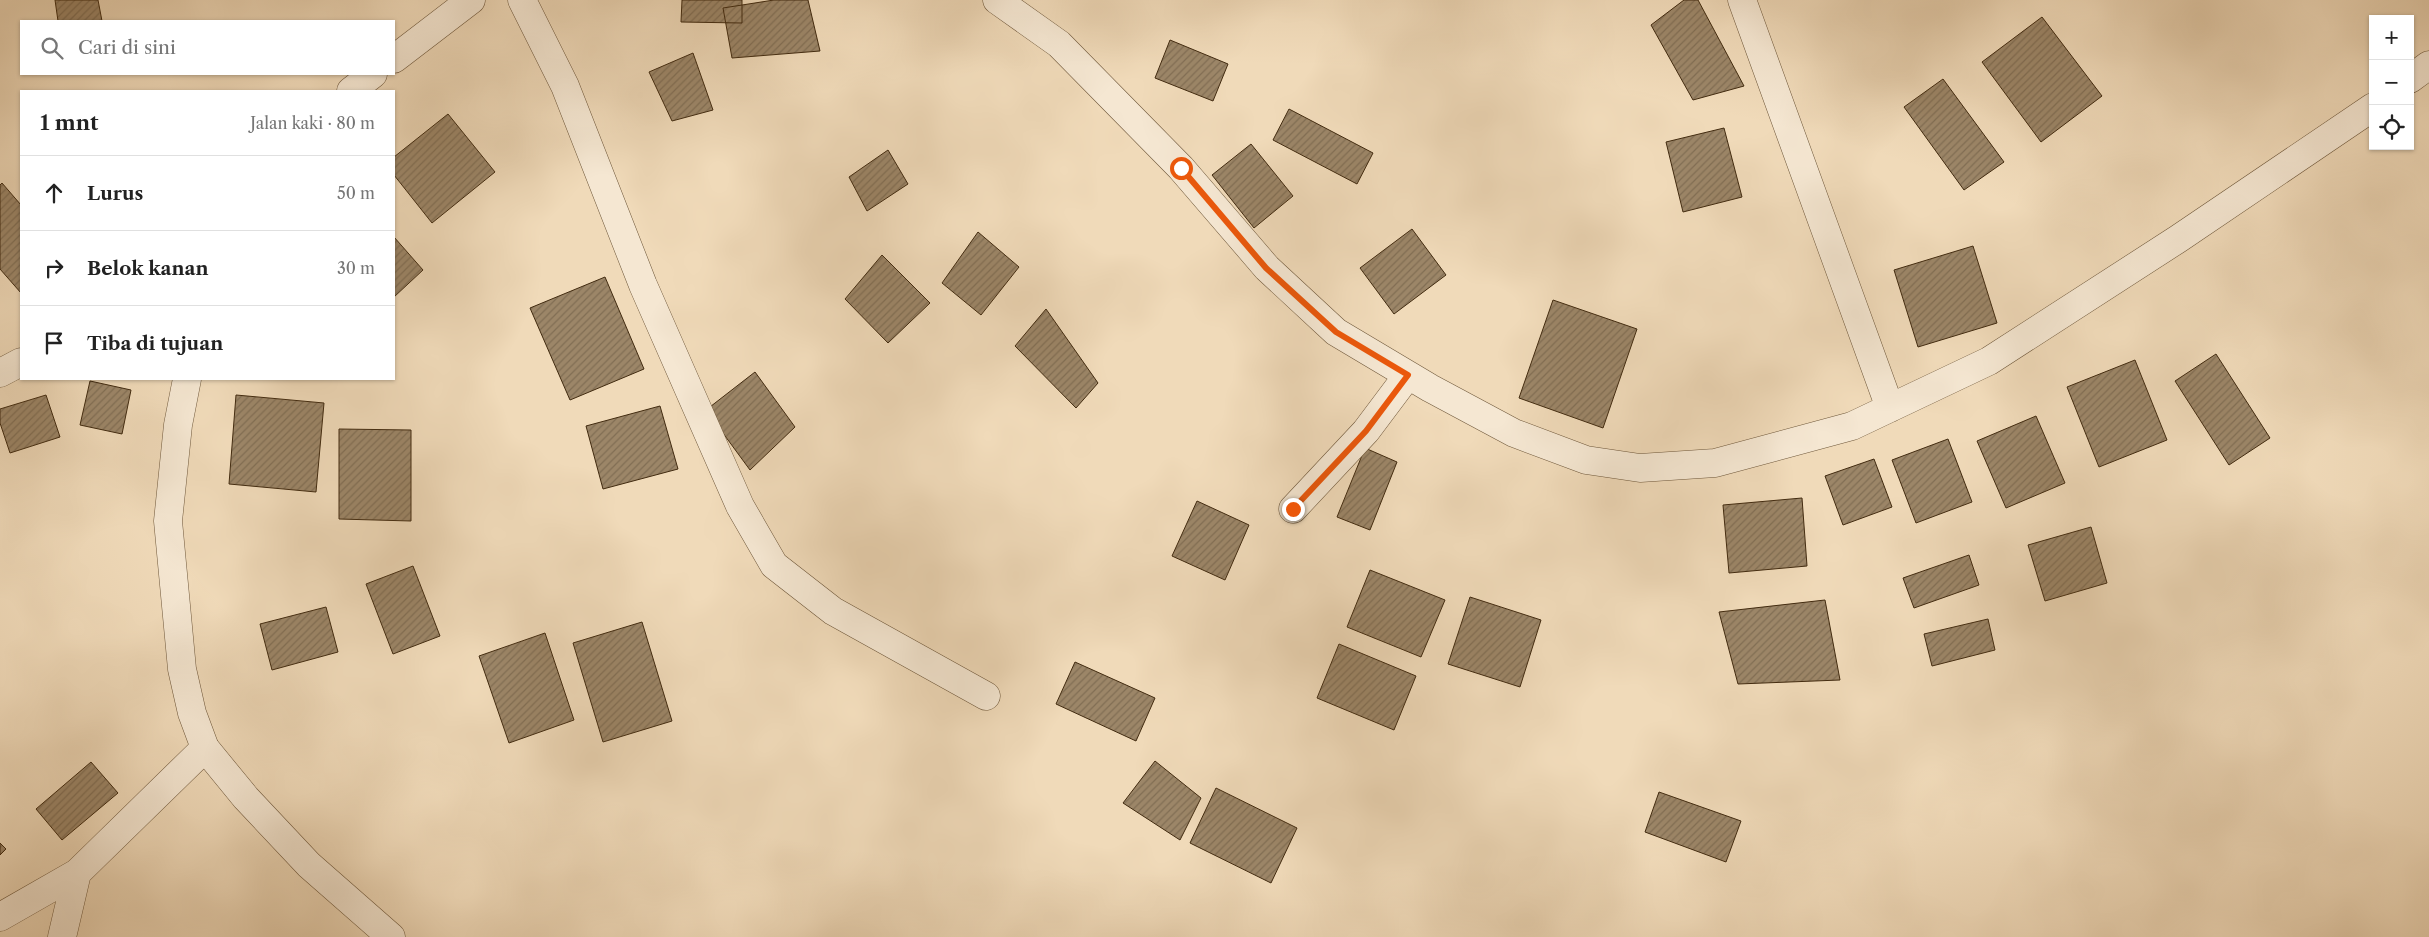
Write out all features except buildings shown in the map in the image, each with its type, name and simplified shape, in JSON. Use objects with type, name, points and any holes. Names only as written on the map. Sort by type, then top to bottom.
[{"type":"street","points":[[395,58],[471,0]]},
{"type":"street","points":[[522,0],[564,86],[643,285],[740,506],[774,565],[833,611],[986,696]]},
{"type":"street","points":[[997,0],[1059,44],[1181,168],[1266,268],[1336,332],[1408,375],[1514,433],[1586,460],[1640,468],[1715,463],[1852,426],[1989,361],[2178,240],[2369,110]]},
{"type":"street","points":[[1742,0],[1890,408]]},
{"type":"street","points":[[2414,76],[2429,65]]},
{"type":"street","points":[[353,90],[373,75]]},
{"type":"street","points":[[0,373],[20,363]]},
{"type":"street","points":[[1293,509],[1366,431],[1408,375]]},
{"type":"street","points":[[187,380],[178,425],[168,522],[182,669],[192,713],[205,748],[246,798],[308,865],[391,937]]},
{"type":"street","points":[[0,916],[77,873],[205,748]]},
{"type":"street","points":[[62,937],[77,873]]},
{"type":"route","points":[[1181,168],[1266,268],[1336,332],[1408,375],[1366,431],[1293,509]]}]
